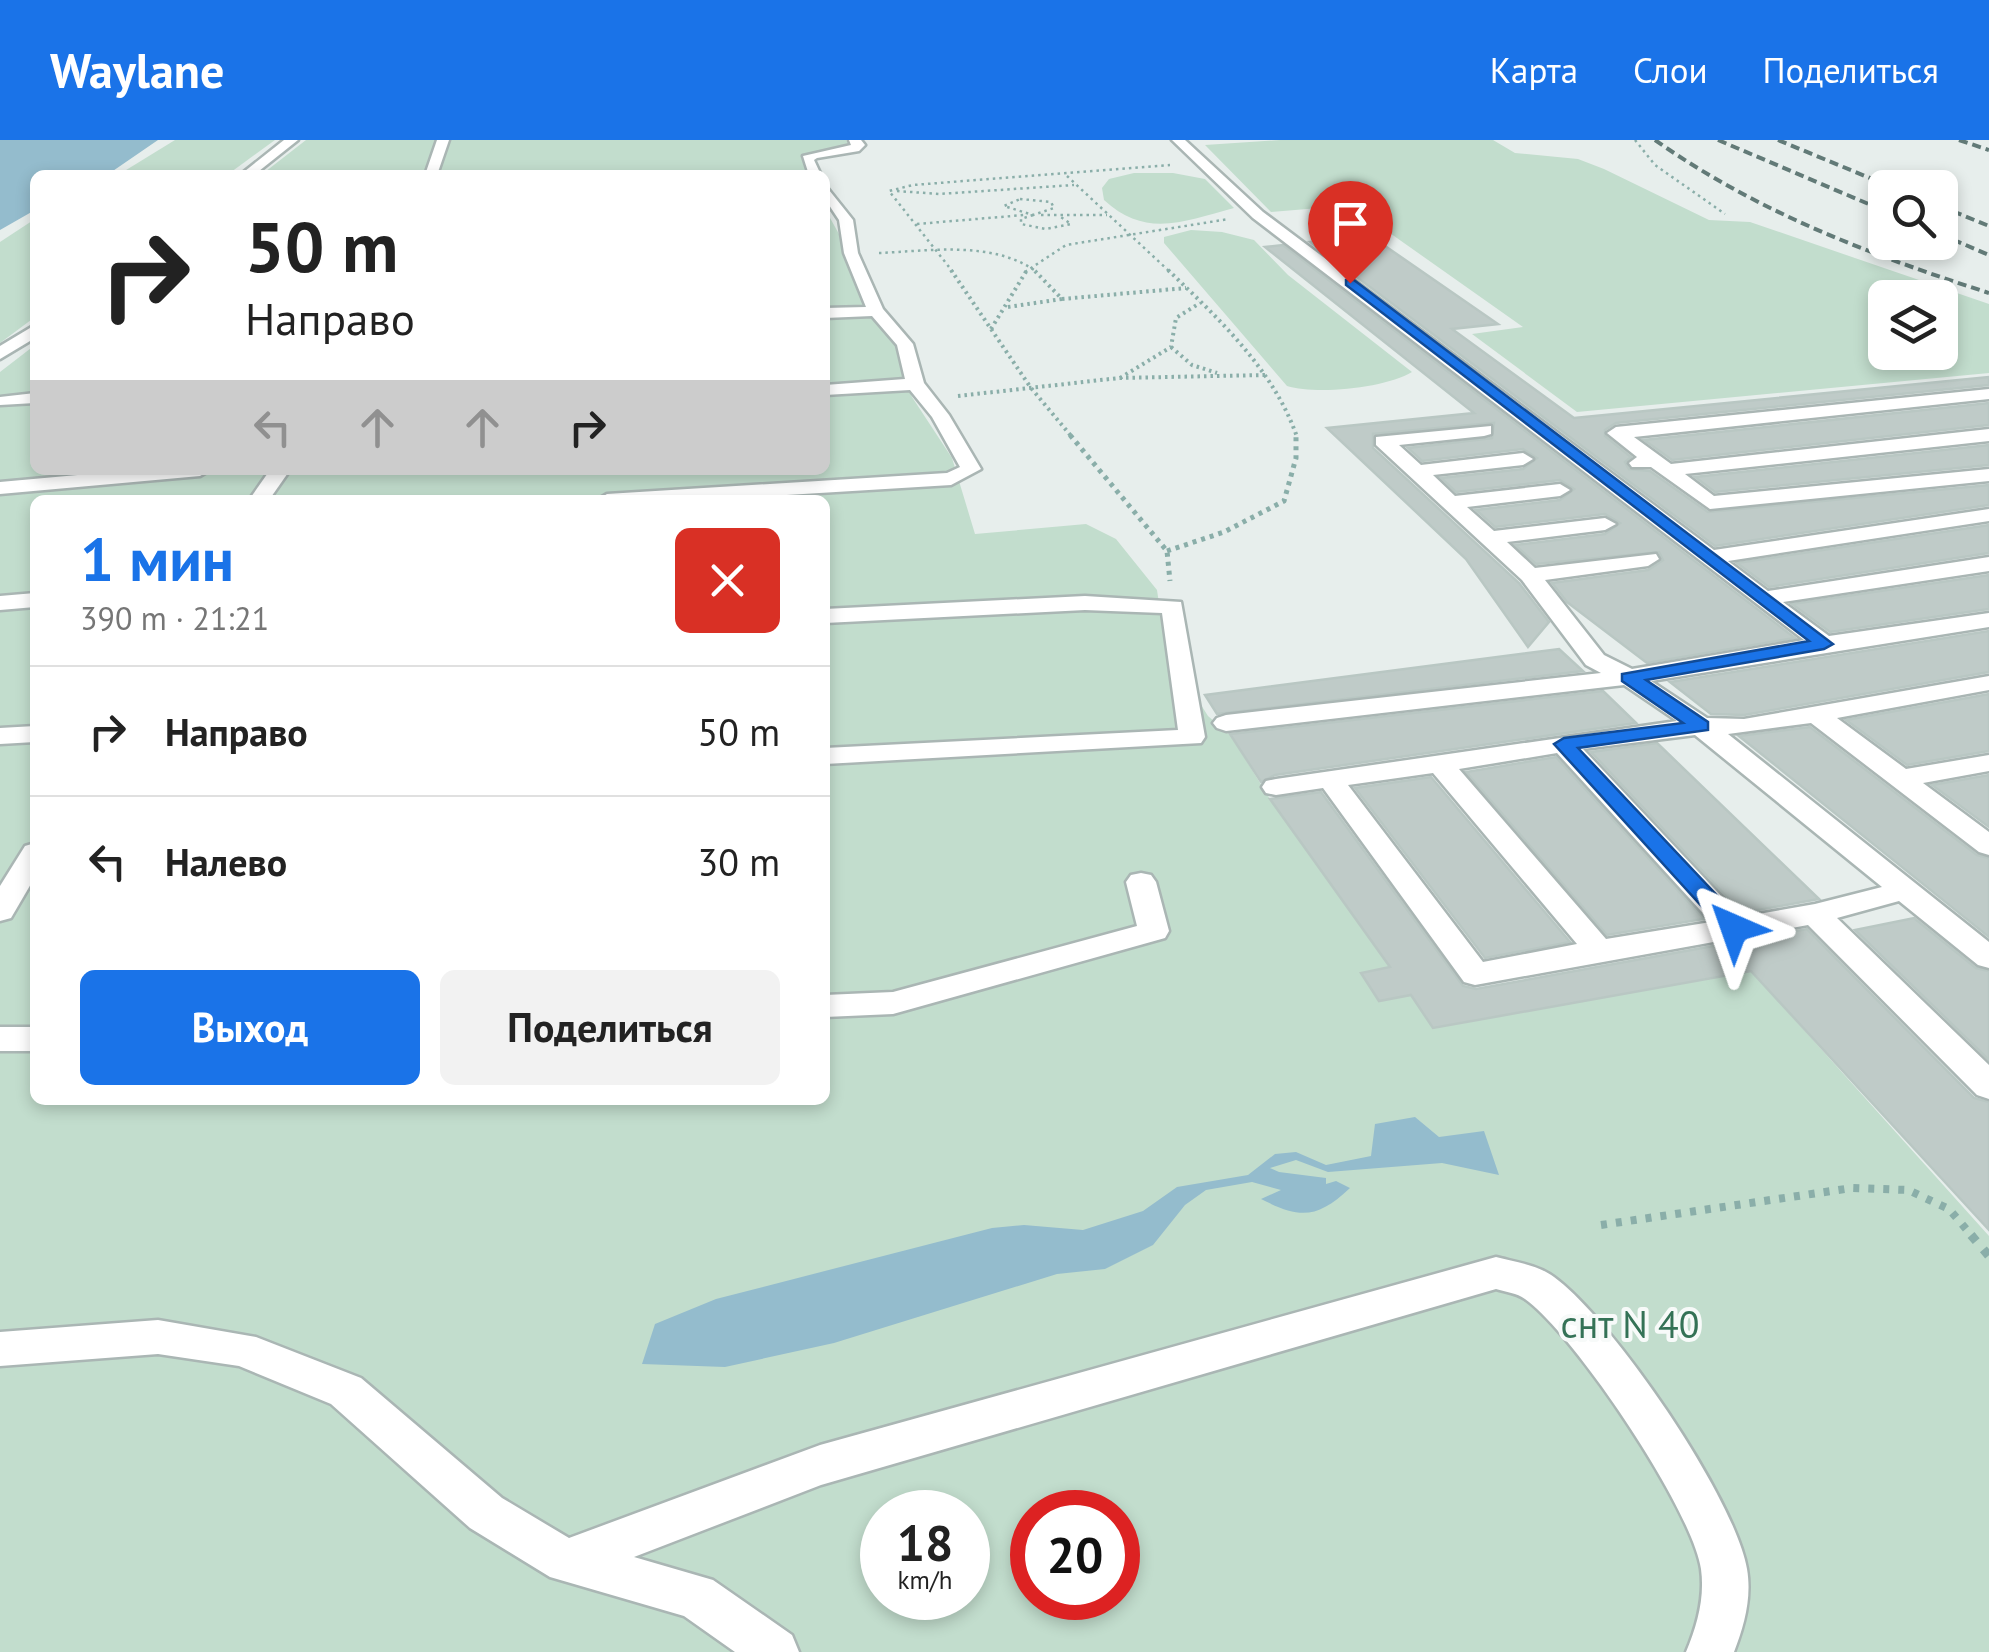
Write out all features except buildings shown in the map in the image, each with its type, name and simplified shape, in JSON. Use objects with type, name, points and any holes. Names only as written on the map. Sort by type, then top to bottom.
[{"type":"street","points":[[253,170],[292,140]]},
{"type":"street","points":[[434,170],[444,140]]},
{"type":"street","points":[[813,170],[807,159],[812,155],[856,148],[859,145],[855,140]]},
{"type":"street","points":[[1178,140],[1258,214],[1824,644]]},
{"type":"street","points":[[689,495],[951,479],[971,469],[922,391],[905,344],[876,311],[844,253],[846,220],[830,197]]},
{"type":"street","points":[[830,313],[876,311]]},
{"type":"street","points":[[0,354],[30,333]]},
{"type":"street","points":[[830,390],[922,391]]},
{"type":"street","points":[[1989,394],[1616,433],[1710,503],[1989,475]]},
{"type":"street","points":[[4,401],[30,398]]},
{"type":"street","points":[[1484,430],[1384,440],[1530,576],[1595,660],[1701,726],[1989,958]]},
{"type":"street","points":[[1592,468],[1989,435]]},
{"type":"street","points":[[1419,470],[1522,459]]},
{"type":"street","points":[[0,488],[144,475]]},
{"type":"street","points":[[1454,502],[1560,490]]},
{"type":"street","points":[[1709,557],[1989,514]]},
{"type":"street","points":[[1491,538],[1605,524]]},
{"type":"street","points":[[1530,576],[1648,559]]},
{"type":"street","points":[[1765,598],[1989,564]]},
{"type":"street","points":[[0,603],[30,600]]},
{"type":"street","points":[[830,616],[1085,602],[1173,607],[1192,737],[830,756]]},
{"type":"street","points":[[1226,723],[1629,678],[1989,620]]},
{"type":"street","points":[[1276,787],[1701,726],[1744,726],[1989,684]]},
{"type":"street","points":[[1816,714],[1989,846]]},
{"type":"street","points":[[0,736],[30,734]]},
{"type":"street","points":[[1564,744],[1734,928]]},
{"type":"street","points":[[1903,778],[1989,763]]},
{"type":"street","points":[[1440,764],[1599,950]]},
{"type":"street","points":[[1330,779],[1475,974],[1815,914],[1905,890]]},
{"type":"street","points":[[0,912],[30,861]]},
{"type":"street","points":[[830,1006],[893,1003],[1154,931],[1141,882]]},
{"type":"street","points":[[1815,914],[1989,1086]]},
{"type":"street","points":[[0,1040],[30,1038]]},
{"type":"street","points":[[566,1561],[820,1466],[1496,1273],[1538,1286],[1573,1320],[1693,1493],[1722,1556],[1726,1614],[1710,1652]]},
{"type":"street","points":[[0,1348],[158,1337],[242,1350],[346,1391],[486,1513],[566,1561],[696,1596],[775,1652]]},
{"type":"path","points":[[1634,140],[1655,165],[1724,214]]},
{"type":"path","points":[[890,191],[913,185],[1201,162]]},
{"type":"path","points":[[1066,175],[1186,288],[1266,375],[1298,437],[1284,501],[1224,532],[1168,550]]},
{"type":"path","points":[[890,191],[939,194],[1076,185]]},
{"type":"path","points":[[890,191],[939,252],[1032,388],[1168,550],[1173,607]]},
{"type":"path","points":[[1034,215],[1004,206],[1013,200],[1035,198],[1056,205],[1034,215],[1021,219],[1021,224],[1053,230],[1071,224],[1058,215]]},
{"type":"path","points":[[991,329],[1008,307],[1011,290],[1021,272],[1042,255],[1066,244],[1258,214]]},
{"type":"path","points":[[916,224],[1034,215],[1106,215]]},
{"type":"path","points":[[844,253],[939,252],[1000,257],[1030,266],[1062,299]]},
{"type":"path","points":[[1008,307],[1186,288]]},
{"type":"path","points":[[1200,303],[1179,311],[1170,326],[1171,346],[1192,364],[1222,375]]},
{"type":"path","points":[[1119,378],[1171,346]]},
{"type":"path","points":[[922,391],[1032,388],[1119,378],[1266,375]]},
{"type":"path","points":[[1601,1226],[1852,1188],[1908,1190],[1949,1208],[1989,1256]]},
{"type":"green space","points":[[175,140],[275,140],[234,170],[126,170]]},
{"type":"green space","points":[[306,140],[846,140],[850,146],[801,156],[805,170],[267,170]]},
{"type":"green space","points":[[1280,140],[1493,140],[1515,153],[1578,159],[1709,220],[1750,222],[1919,280],[1868,280],[1868,370],[1958,370],[1958,293],[1989,304],[1989,373],[1577,412],[1472,334],[1523,327],[1387,231],[1331,207],[1271,212],[1205,145]]},
{"type":"green space","points":[[1134,173],[1173,173],[1205,179],[1234,208],[1166,224],[1135,220],[1104,200],[1102,188],[1109,179]]},
{"type":"green space","name":"снт N 40","points":[[830,218],[867,310],[896,344],[912,397],[952,458],[975,534],[1086,524],[1116,539],[1157,590],[1173,698],[1196,697],[1208,716],[1231,736],[1270,799],[1390,967],[1379,1001],[1411,995],[1434,1028],[1751,971],[1989,1236],[1989,1652],[0,1652],[0,372],[30,349],[30,475],[830,475]]},
{"type":"green space","points":[[30,222],[30,321],[0,343],[0,242]]},
{"type":"green space","points":[[1191,230],[1254,240],[1288,275],[1412,372],[1386,382],[1351,388],[1316,390],[1287,386],[1164,243],[1164,237]]},
{"type":"water","points":[[0,140],[158,140],[114,170],[30,170],[30,213],[0,230]]},
{"type":"water","points":[[1415,1117],[1439,1137],[1484,1131],[1499,1175],[1442,1163],[1328,1172],[1296,1160],[1270,1168],[1326,1178],[1326,1184],[1336,1181],[1350,1188],[1328,1206],[1308,1213],[1287,1210],[1261,1199],[1281,1190],[1252,1182],[1206,1190],[1185,1205],[1153,1245],[1105,1269],[1057,1274],[834,1343],[725,1367],[642,1364],[655,1324],[716,1299],[992,1228],[1024,1225],[1083,1230],[1143,1211],[1177,1187],[1248,1175],[1275,1154],[1296,1152],[1326,1165],[1371,1156],[1375,1124]]},
{"type":"railway","points":[[1655,140],[1774,210],[1901,263],[1989,293]]},
{"type":"railway","points":[[1718,140],[1868,204]]},
{"type":"railway","points":[[1778,140],[1868,177]]},
{"type":"railway","points":[[1959,140],[1989,150]]},
{"type":"railway","points":[[1958,213],[1989,226]]},
{"type":"railway","points":[[1958,242],[1989,255]]},
{"type":"route","points":[[1350,283],[1824,644],[1629,678],[1701,726],[1564,744],[1734,928]]}]
